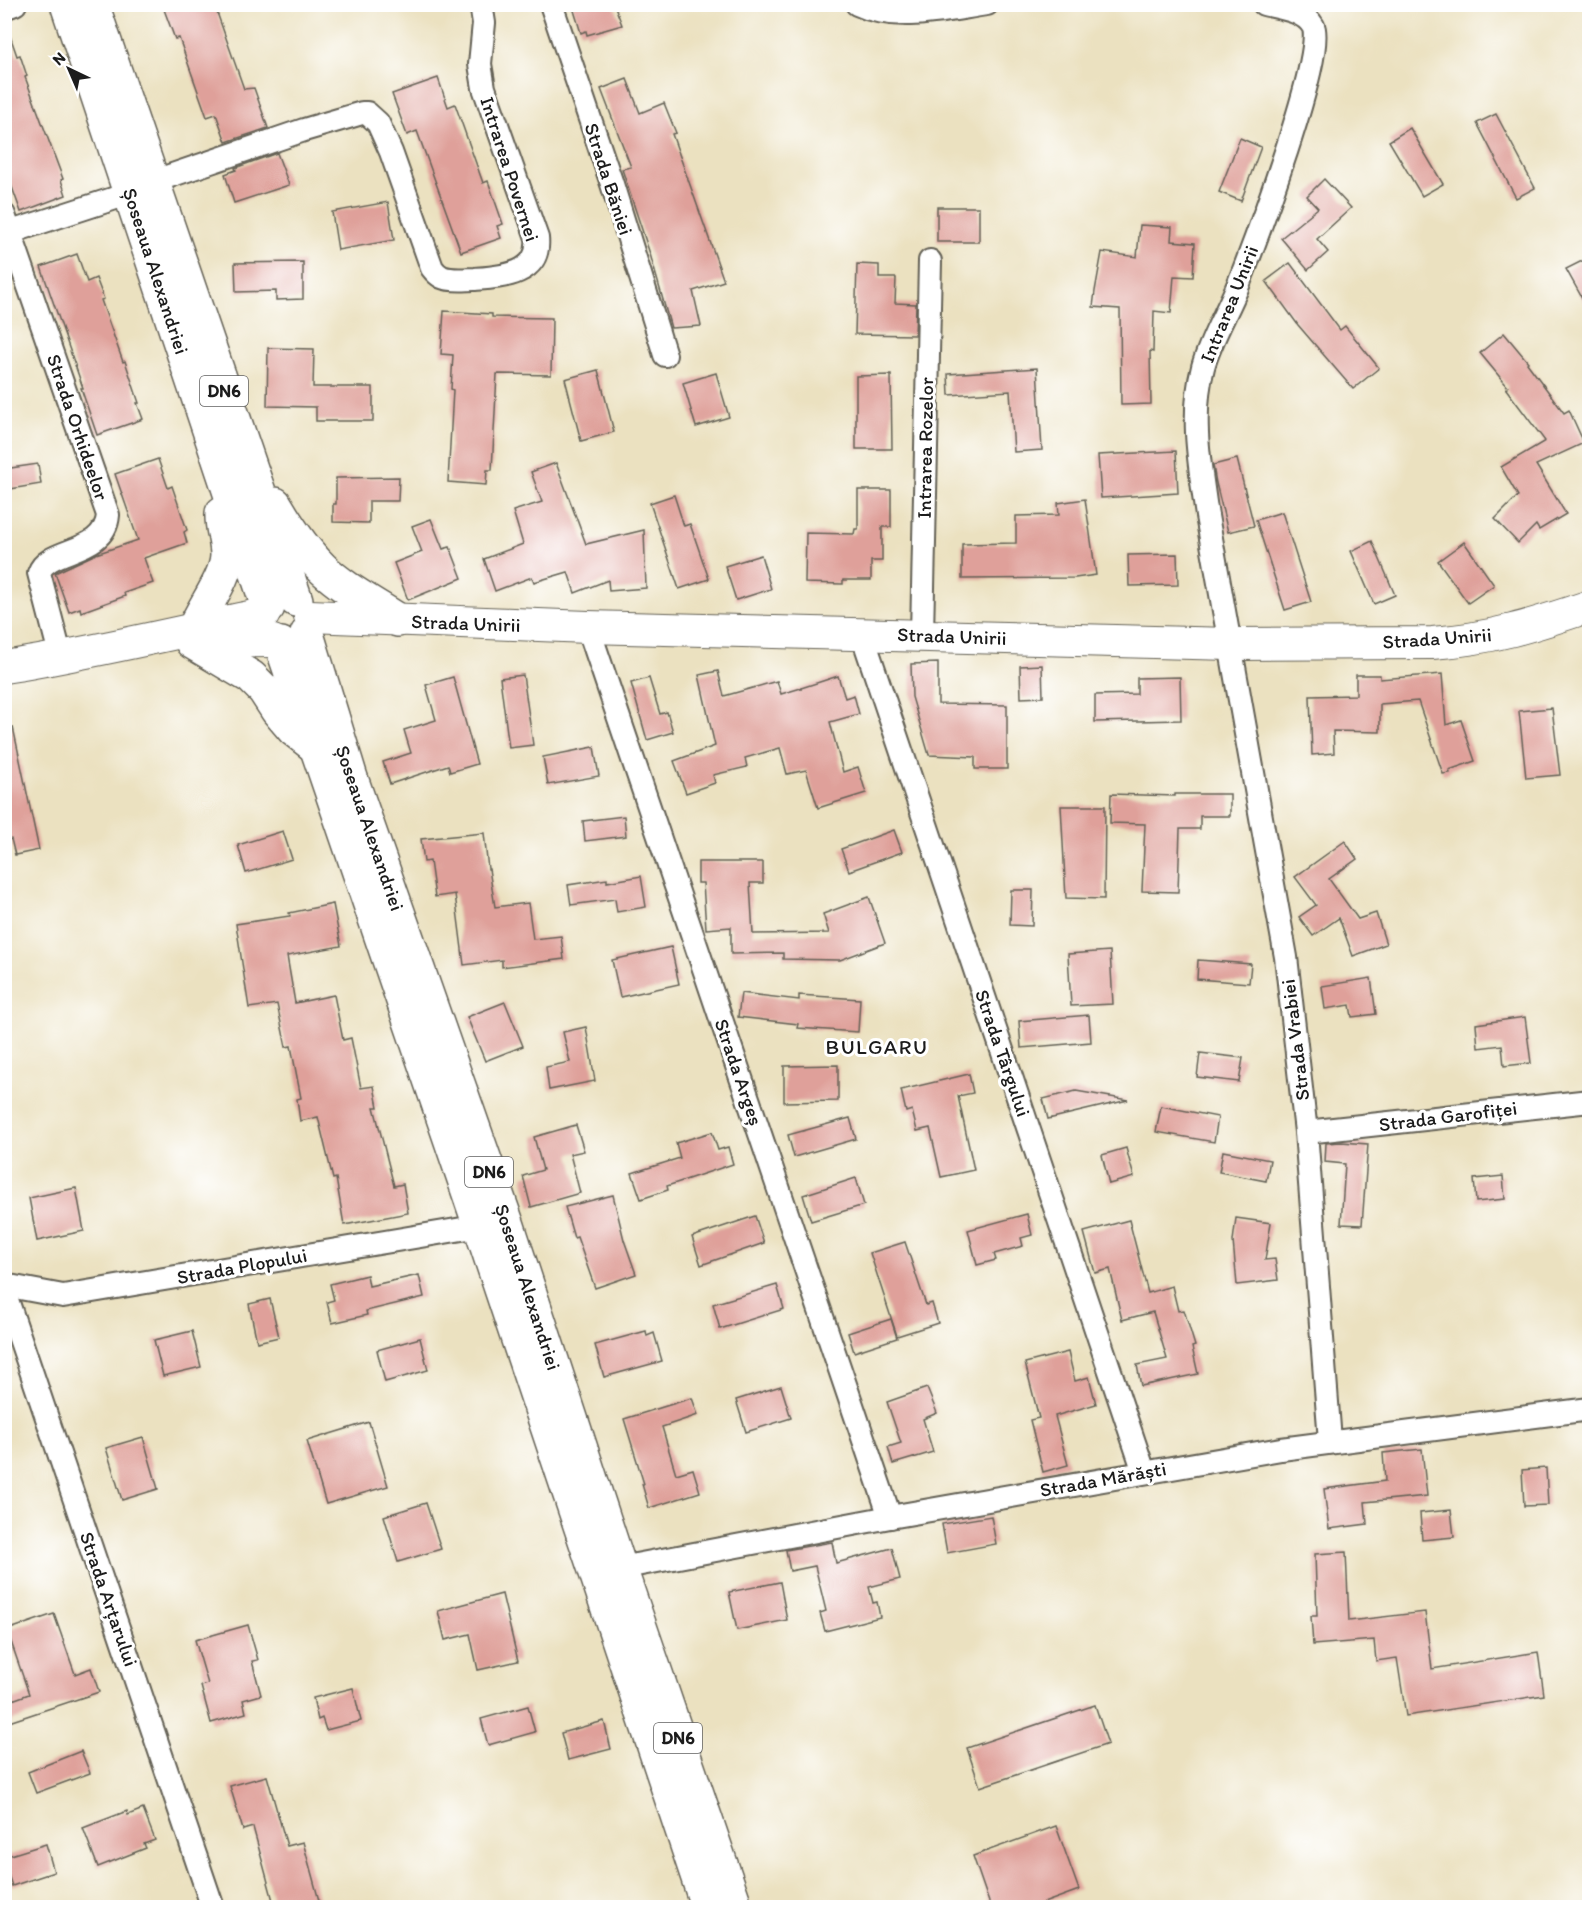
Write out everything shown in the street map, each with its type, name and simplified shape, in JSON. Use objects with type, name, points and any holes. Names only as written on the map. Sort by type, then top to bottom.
[{"type":"highway","name":"Șoseaua Alexandriei","points":[[67,4],[142,188],[246,455],[316,746],[480,1226],[708,1908]]},
{"type":"highway","name":"Șoseaua Alexandriei","points":[[92,4],[142,188],[229,488],[351,778],[508,1226],[620,1568],[736,1908]]},
{"type":"highway","points":[[246,455],[294,533],[321,567],[352,592],[398,620]]},
{"type":"highway","points":[[229,488],[222,516],[227,556],[224,573],[205,605],[193,635],[251,676],[294,730],[316,746]]},
{"type":"main road","name":"Strada Unirii","points":[[4,667],[142,641],[285,622],[398,620],[1231,644],[1432,643],[1498,635],[1590,606]]},
{"type":"street","points":[[4,8],[15,4]]},
{"type":"street","name":"Intrarea Povernei","points":[[142,188],[304,130],[367,113],[378,123],[391,152],[428,257],[436,273],[447,278],[470,279],[513,274],[521,270],[536,251],[537,238],[484,88],[480,64],[484,23],[481,4]]},
{"type":"street","name":"Strada Băniei","points":[[551,4],[612,184],[665,355]]},
{"type":"street","points":[[857,4],[877,12],[906,14],[987,4]]},
{"type":"street","name":"Intrarea Unirii","points":[[1231,644],[1207,516],[1197,444],[1199,385],[1209,348],[1238,285],[1265,214],[1306,89],[1316,39],[1314,27],[1306,18],[1282,8],[1264,4]]},
{"type":"street","name":"Strada Orhideelor","points":[[61,658],[39,573],[44,564],[99,536],[106,526],[108,515],[8,224],[142,188]]},
{"type":"street","name":"Intrarea Rozelor","points":[[922,635],[930,261]]},
{"type":"street","name":"Strada Argeș","points":[[588,627],[890,1517]]},
{"type":"street","name":"Strada Târgului","points":[[862,634],[1144,1472]]},
{"type":"street","name":"Strada Vrabiei","points":[[1231,644],[1286,957],[1306,1132],[1330,1441]]},
{"type":"street","name":"Strada Garofiței","points":[[1306,1132],[1590,1101]]},
{"type":"street","name":"Strada Plopului","points":[[4,1285],[63,1296],[480,1226]]},
{"type":"street","name":"Strada Arțarului","points":[[4,1291],[213,1908]]},
{"type":"street","name":"Strada Mărăști","points":[[620,1568],[890,1517],[1330,1441],[1590,1408]]},
{"type":"building","points":[[162,4],[214,4],[244,89],[254,88],[268,128],[226,142],[216,114],[207,117],[179,38],[175,39]]},
{"type":"building","points":[[572,4],[614,4],[622,25],[587,35],[586,31],[581,33]]},
{"type":"building","points":[[4,27],[7,27],[17,56],[20,55],[27,76],[25,77],[63,179],[61,180],[66,195],[21,212],[4,165]]},
{"type":"building","points":[[438,78],[448,107],[455,104],[483,183],[488,181],[503,224],[497,226],[501,238],[461,252],[417,131],[407,135],[392,94]]},
{"type":"building","points":[[627,79],[640,113],[664,103],[676,133],[672,134],[724,281],[693,291],[701,326],[671,328],[622,169],[631,167],[601,89]]},
{"type":"building","points":[[1496,114],[1535,188],[1516,198],[1477,123]]},
{"type":"building","points":[[1410,128],[1443,184],[1422,196],[1389,141]]},
{"type":"building","points":[[1240,138],[1261,147],[1241,201],[1219,192]]},
{"type":"building","points":[[277,153],[289,185],[234,203],[225,174],[236,170],[235,168]]},
{"type":"building","points":[[1324,179],[1351,208],[1317,239],[1328,252],[1308,270],[1281,238],[1318,208],[1307,196]]},
{"type":"building","points":[[388,202],[394,240],[338,250],[332,212]]},
{"type":"building","points":[[937,207],[979,207],[979,242],[937,242]]},
{"type":"building","points":[[1140,225],[1172,227],[1171,241],[1195,243],[1193,277],[1174,276],[1171,313],[1154,311],[1153,352],[1150,351],[1151,404],[1121,405],[1120,309],[1093,307],[1102,252],[1137,257]]},
{"type":"building","points":[[77,254],[87,282],[96,278],[104,299],[101,300],[123,362],[125,361],[143,419],[97,435],[41,267]]},
{"type":"building","points":[[1590,257],[1590,312],[1566,269]]},
{"type":"building","points":[[303,262],[303,299],[276,300],[276,291],[236,292],[235,263]]},
{"type":"building","points":[[1290,263],[1340,330],[1345,326],[1379,368],[1353,389],[1298,325],[1266,281]]},
{"type":"building","points":[[857,264],[879,265],[879,278],[896,278],[895,303],[916,304],[915,335],[855,334]]},
{"type":"building","points":[[444,311],[492,314],[492,317],[552,318],[551,375],[497,374],[492,470],[487,470],[486,485],[448,482],[453,355],[441,354]]},
{"type":"building","points":[[1504,333],[1564,413],[1569,410],[1584,443],[1536,465],[1566,514],[1539,530],[1536,525],[1518,543],[1495,519],[1518,496],[1501,467],[1545,441],[1506,389],[1508,387],[1480,353]]},
{"type":"building","points":[[268,348],[314,349],[313,387],[373,387],[373,421],[316,421],[316,407],[267,406]]},
{"type":"building","points":[[1037,368],[1042,450],[1014,452],[1010,391],[949,395],[948,374]]},
{"type":"building","points":[[598,370],[614,432],[581,441],[565,379]]},
{"type":"building","points":[[716,373],[729,417],[696,427],[683,383]]},
{"type":"building","points":[[891,375],[892,449],[856,449],[856,376]]},
{"type":"building","points":[[1176,451],[1178,493],[1101,498],[1098,455]]},
{"type":"building","points":[[158,459],[168,488],[172,486],[187,530],[184,532],[187,543],[144,558],[153,583],[81,612],[80,608],[69,612],[55,573],[96,554],[138,540],[115,474]]},
{"type":"building","points":[[1237,459],[1254,526],[1228,532],[1213,465]]},
{"type":"building","points":[[556,463],[586,544],[644,530],[646,588],[609,591],[608,580],[575,593],[568,572],[534,582],[532,577],[495,591],[484,559],[523,544],[513,511],[542,502],[531,472]]},
{"type":"building","points":[[38,464],[41,484],[4,490],[4,469]]},
{"type":"building","points":[[399,477],[398,501],[369,501],[369,523],[333,522],[336,478]]},
{"type":"building","points":[[858,490],[891,490],[891,527],[882,527],[882,561],[871,561],[871,580],[843,580],[843,584],[805,583],[806,533],[854,534],[855,529],[858,529]]},
{"type":"building","points":[[674,495],[684,526],[690,524],[709,579],[679,589],[650,503]]},
{"type":"building","points":[[1085,499],[1096,575],[1075,578],[962,579],[962,544],[1016,543],[1016,516],[1059,515],[1058,503]]},
{"type":"building","points":[[1282,512],[1311,602],[1285,610],[1256,520]]},
{"type":"building","points":[[431,519],[443,549],[450,547],[462,578],[408,600],[394,563],[422,552],[412,526]]},
{"type":"building","points":[[1372,541],[1395,595],[1374,604],[1351,551]]},
{"type":"building","points":[[1464,542],[1494,585],[1468,603],[1438,561]]},
{"type":"building","points":[[1177,554],[1178,585],[1129,586],[1128,555]]},
{"type":"building","points":[[761,555],[771,589],[736,600],[725,566]]},
{"type":"building","points":[[938,663],[938,704],[1007,705],[1007,769],[975,769],[975,757],[929,755],[912,697],[911,664]]},
{"type":"building","points":[[1042,665],[1043,697],[1021,698],[1020,666]]},
{"type":"building","points":[[718,671],[724,696],[777,681],[781,694],[838,676],[845,698],[854,695],[859,714],[830,722],[843,772],[858,767],[866,793],[818,808],[806,770],[787,774],[780,748],[745,758],[747,767],[713,775],[715,783],[686,793],[674,761],[715,746],[699,675]]},
{"type":"building","points":[[1442,674],[1446,725],[1461,720],[1475,761],[1443,774],[1418,701],[1380,704],[1380,732],[1333,731],[1334,753],[1312,755],[1310,696],[1356,695],[1356,675],[1380,675],[1380,679]]},
{"type":"building","points":[[523,675],[533,745],[509,748],[500,678]]},
{"type":"building","points":[[453,677],[477,764],[450,772],[448,765],[390,784],[383,762],[411,753],[404,730],[436,720],[426,685]]},
{"type":"building","points":[[1180,677],[1181,720],[1095,722],[1095,695],[1137,694],[1137,678]]},
{"type":"building","points":[[649,678],[660,714],[667,712],[673,732],[647,740],[631,683]]},
{"type":"building","points":[[1552,708],[1560,775],[1526,778],[1519,711]]},
{"type":"building","points":[[13,727],[39,850],[15,855],[11,839],[4,840],[4,728]]},
{"type":"building","points":[[594,747],[599,776],[548,785],[543,757]]},
{"type":"building","points":[[1111,794],[1175,796],[1175,794],[1230,794],[1230,816],[1200,816],[1200,829],[1180,829],[1178,892],[1142,891],[1145,824],[1110,823]]},
{"type":"building","points":[[1061,806],[1105,806],[1104,899],[1066,898]]},
{"type":"building","points":[[624,816],[626,836],[585,841],[583,821]]},
{"type":"building","points":[[894,830],[902,852],[849,871],[841,849]]},
{"type":"building","points":[[283,831],[292,859],[246,873],[238,845]]},
{"type":"building","points":[[484,833],[495,907],[528,903],[533,939],[561,936],[564,959],[502,967],[502,960],[464,965],[455,894],[435,897],[430,861],[424,862],[421,839]]},
{"type":"building","points":[[1345,841],[1357,859],[1329,879],[1358,919],[1376,913],[1386,944],[1353,956],[1339,918],[1313,936],[1299,917],[1316,905],[1295,877]]},
{"type":"building","points":[[698,862],[763,862],[763,883],[750,883],[753,934],[829,933],[823,914],[869,897],[885,943],[840,960],[783,959],[783,953],[731,954],[731,927],[706,929],[703,883],[698,883]]},
{"type":"building","points":[[641,876],[646,907],[617,912],[615,899],[571,905],[568,885]]},
{"type":"building","points":[[1011,890],[1033,890],[1032,926],[1010,925]]},
{"type":"building","points":[[333,904],[341,946],[287,956],[295,1003],[334,995],[343,1040],[351,1038],[361,1088],[374,1086],[378,1107],[374,1107],[394,1186],[403,1184],[408,1213],[344,1225],[336,1178],[333,1179],[318,1117],[300,1121],[297,1099],[301,1098],[291,1046],[286,1047],[277,1004],[249,1008],[236,924],[290,916],[289,913]]},
{"type":"building","points":[[671,947],[679,984],[620,997],[612,960]]},
{"type":"building","points":[[1110,951],[1113,1004],[1071,1006],[1068,954]]},
{"type":"building","points":[[1198,960],[1251,964],[1249,983],[1197,979]]},
{"type":"building","points":[[1371,978],[1376,1014],[1352,1017],[1350,1005],[1325,1009],[1322,986]]},
{"type":"building","points":[[741,993],[799,1000],[799,995],[860,999],[858,1032],[797,1028],[798,1024],[738,1017]]},
{"type":"building","points":[[505,1002],[523,1046],[485,1061],[467,1017]]},
{"type":"building","points":[[1089,1015],[1091,1042],[1021,1048],[1019,1021]]},
{"type":"building","points":[[1525,1017],[1531,1063],[1504,1066],[1502,1045],[1478,1048],[1476,1024]]},
{"type":"building","points":[[586,1027],[595,1081],[549,1090],[546,1067],[570,1062],[563,1032]]},
{"type":"building","points":[[1200,1053],[1243,1058],[1239,1082],[1197,1077]]},
{"type":"building","points":[[838,1065],[838,1101],[784,1102],[784,1066]]},
{"type":"building","points":[[969,1074],[973,1093],[958,1096],[974,1170],[941,1177],[930,1128],[917,1131],[912,1110],[906,1112],[901,1090]]},
{"type":"building","points":[[1076,1091],[1128,1100],[1048,1119],[1043,1099]]},
{"type":"building","points":[[1161,1106],[1218,1117],[1214,1142],[1156,1132]]},
{"type":"building","points":[[850,1118],[856,1139],[794,1157],[788,1135]]},
{"type":"building","points":[[576,1125],[584,1151],[570,1154],[580,1193],[531,1207],[523,1176],[543,1170],[534,1137]]},
{"type":"building","points":[[712,1132],[718,1150],[728,1147],[733,1164],[667,1186],[668,1190],[641,1199],[632,1173],[680,1158],[676,1143]]},
{"type":"building","points":[[1326,1143],[1368,1144],[1362,1225],[1341,1224],[1345,1164],[1325,1162]]},
{"type":"building","points":[[1126,1148],[1134,1177],[1109,1184],[1102,1155]]},
{"type":"building","points":[[1223,1151],[1270,1160],[1266,1181],[1219,1172]]},
{"type":"building","points":[[1503,1176],[1505,1199],[1476,1202],[1474,1179]]},
{"type":"building","points":[[856,1178],[864,1205],[811,1221],[803,1195]]},
{"type":"building","points":[[76,1188],[84,1231],[37,1241],[29,1198]]},
{"type":"building","points":[[613,1195],[624,1240],[636,1274],[595,1288],[577,1237],[574,1238],[565,1207]]},
{"type":"building","points":[[1027,1214],[1032,1235],[1021,1238],[1023,1246],[994,1254],[996,1260],[977,1265],[968,1230]]},
{"type":"building","points":[[755,1216],[764,1243],[701,1265],[692,1237]]},
{"type":"building","points":[[1236,1218],[1271,1223],[1265,1260],[1275,1259],[1278,1280],[1237,1285],[1233,1241]]},
{"type":"building","points":[[1129,1220],[1148,1293],[1172,1286],[1178,1311],[1184,1310],[1195,1346],[1192,1347],[1198,1374],[1141,1386],[1137,1365],[1167,1359],[1153,1312],[1122,1320],[1110,1269],[1095,1273],[1084,1232]]},
{"type":"building","points":[[905,1242],[926,1305],[932,1303],[938,1323],[897,1336],[870,1253]]},
{"type":"building","points":[[367,1275],[369,1286],[419,1275],[424,1297],[366,1311],[367,1315],[332,1323],[327,1302],[334,1300],[330,1284]]},
{"type":"building","points":[[777,1285],[784,1309],[720,1329],[713,1304]]},
{"type":"building","points":[[270,1299],[279,1337],[257,1342],[249,1304]]},
{"type":"building","points":[[891,1319],[897,1338],[854,1352],[848,1333]]},
{"type":"building","points":[[192,1331],[201,1367],[163,1376],[154,1340]]},
{"type":"building","points":[[646,1331],[647,1336],[654,1333],[662,1361],[604,1377],[595,1345]]},
{"type":"building","points":[[420,1338],[428,1370],[385,1382],[377,1350]]},
{"type":"building","points":[[1068,1352],[1075,1381],[1089,1377],[1096,1404],[1055,1416],[1068,1465],[1043,1472],[1030,1420],[1039,1418],[1025,1363]]},
{"type":"building","points":[[781,1386],[791,1418],[746,1432],[736,1400]]},
{"type":"building","points":[[927,1388],[937,1413],[923,1419],[933,1452],[893,1464],[888,1447],[901,1443],[887,1402]]},
{"type":"building","points":[[692,1398],[698,1415],[662,1427],[676,1474],[693,1469],[700,1492],[649,1508],[624,1419]]},
{"type":"building","points":[[369,1422],[388,1486],[326,1504],[307,1441]]},
{"type":"building","points":[[143,1437],[158,1489],[122,1500],[106,1448]]},
{"type":"building","points":[[1422,1449],[1427,1496],[1365,1502],[1367,1524],[1329,1529],[1324,1489],[1385,1481],[1383,1453]]},
{"type":"building","points":[[1546,1468],[1548,1505],[1524,1506],[1522,1470]]},
{"type":"building","points":[[426,1503],[441,1549],[398,1562],[384,1516]]},
{"type":"building","points":[[1451,1510],[1454,1537],[1422,1540],[1420,1513]]},
{"type":"building","points":[[991,1516],[996,1544],[947,1553],[942,1524]]},
{"type":"building","points":[[832,1542],[836,1563],[892,1548],[900,1579],[869,1587],[873,1603],[877,1602],[880,1617],[825,1631],[820,1613],[826,1611],[815,1566],[790,1571],[786,1550]]},
{"type":"building","points":[[1346,1552],[1349,1621],[1425,1612],[1432,1669],[1538,1652],[1544,1695],[1406,1716],[1397,1658],[1376,1661],[1374,1640],[1313,1645],[1311,1616],[1317,1616],[1315,1554]]},
{"type":"building","points":[[780,1582],[787,1620],[737,1630],[729,1592]]},
{"type":"building","points":[[502,1594],[518,1661],[478,1670],[470,1634],[445,1640],[438,1611]]},
{"type":"building","points":[[54,1614],[75,1674],[91,1668],[99,1692],[9,1722],[4,1703],[29,1694],[7,1630]]},
{"type":"building","points":[[248,1625],[258,1660],[252,1661],[261,1695],[243,1700],[246,1713],[211,1723],[201,1686],[208,1684],[195,1640]]},
{"type":"building","points":[[353,1688],[361,1721],[326,1730],[322,1718],[318,1720],[313,1698]]},
{"type":"building","points":[[1095,1705],[1108,1744],[980,1787],[967,1748]]},
{"type":"building","points":[[528,1706],[535,1732],[488,1745],[481,1719]]},
{"type":"building","points":[[604,1721],[611,1749],[568,1760],[561,1733]]},
{"type":"building","points":[[81,1751],[90,1773],[36,1793],[28,1772]]},
{"type":"building","points":[[267,1776],[287,1846],[303,1842],[321,1908],[275,1908],[253,1827],[243,1830],[230,1786]]},
{"type":"building","points":[[143,1809],[155,1840],[144,1844],[146,1848],[98,1867],[83,1828],[127,1811],[128,1815]]},
{"type":"building","points":[[1056,1826],[1079,1890],[1030,1908],[991,1908],[973,1856]]},
{"type":"building","points":[[46,1844],[54,1872],[12,1886],[4,1857]]},
{"type":"district","name":"BULGARU","points":[[877,1046]]}]
